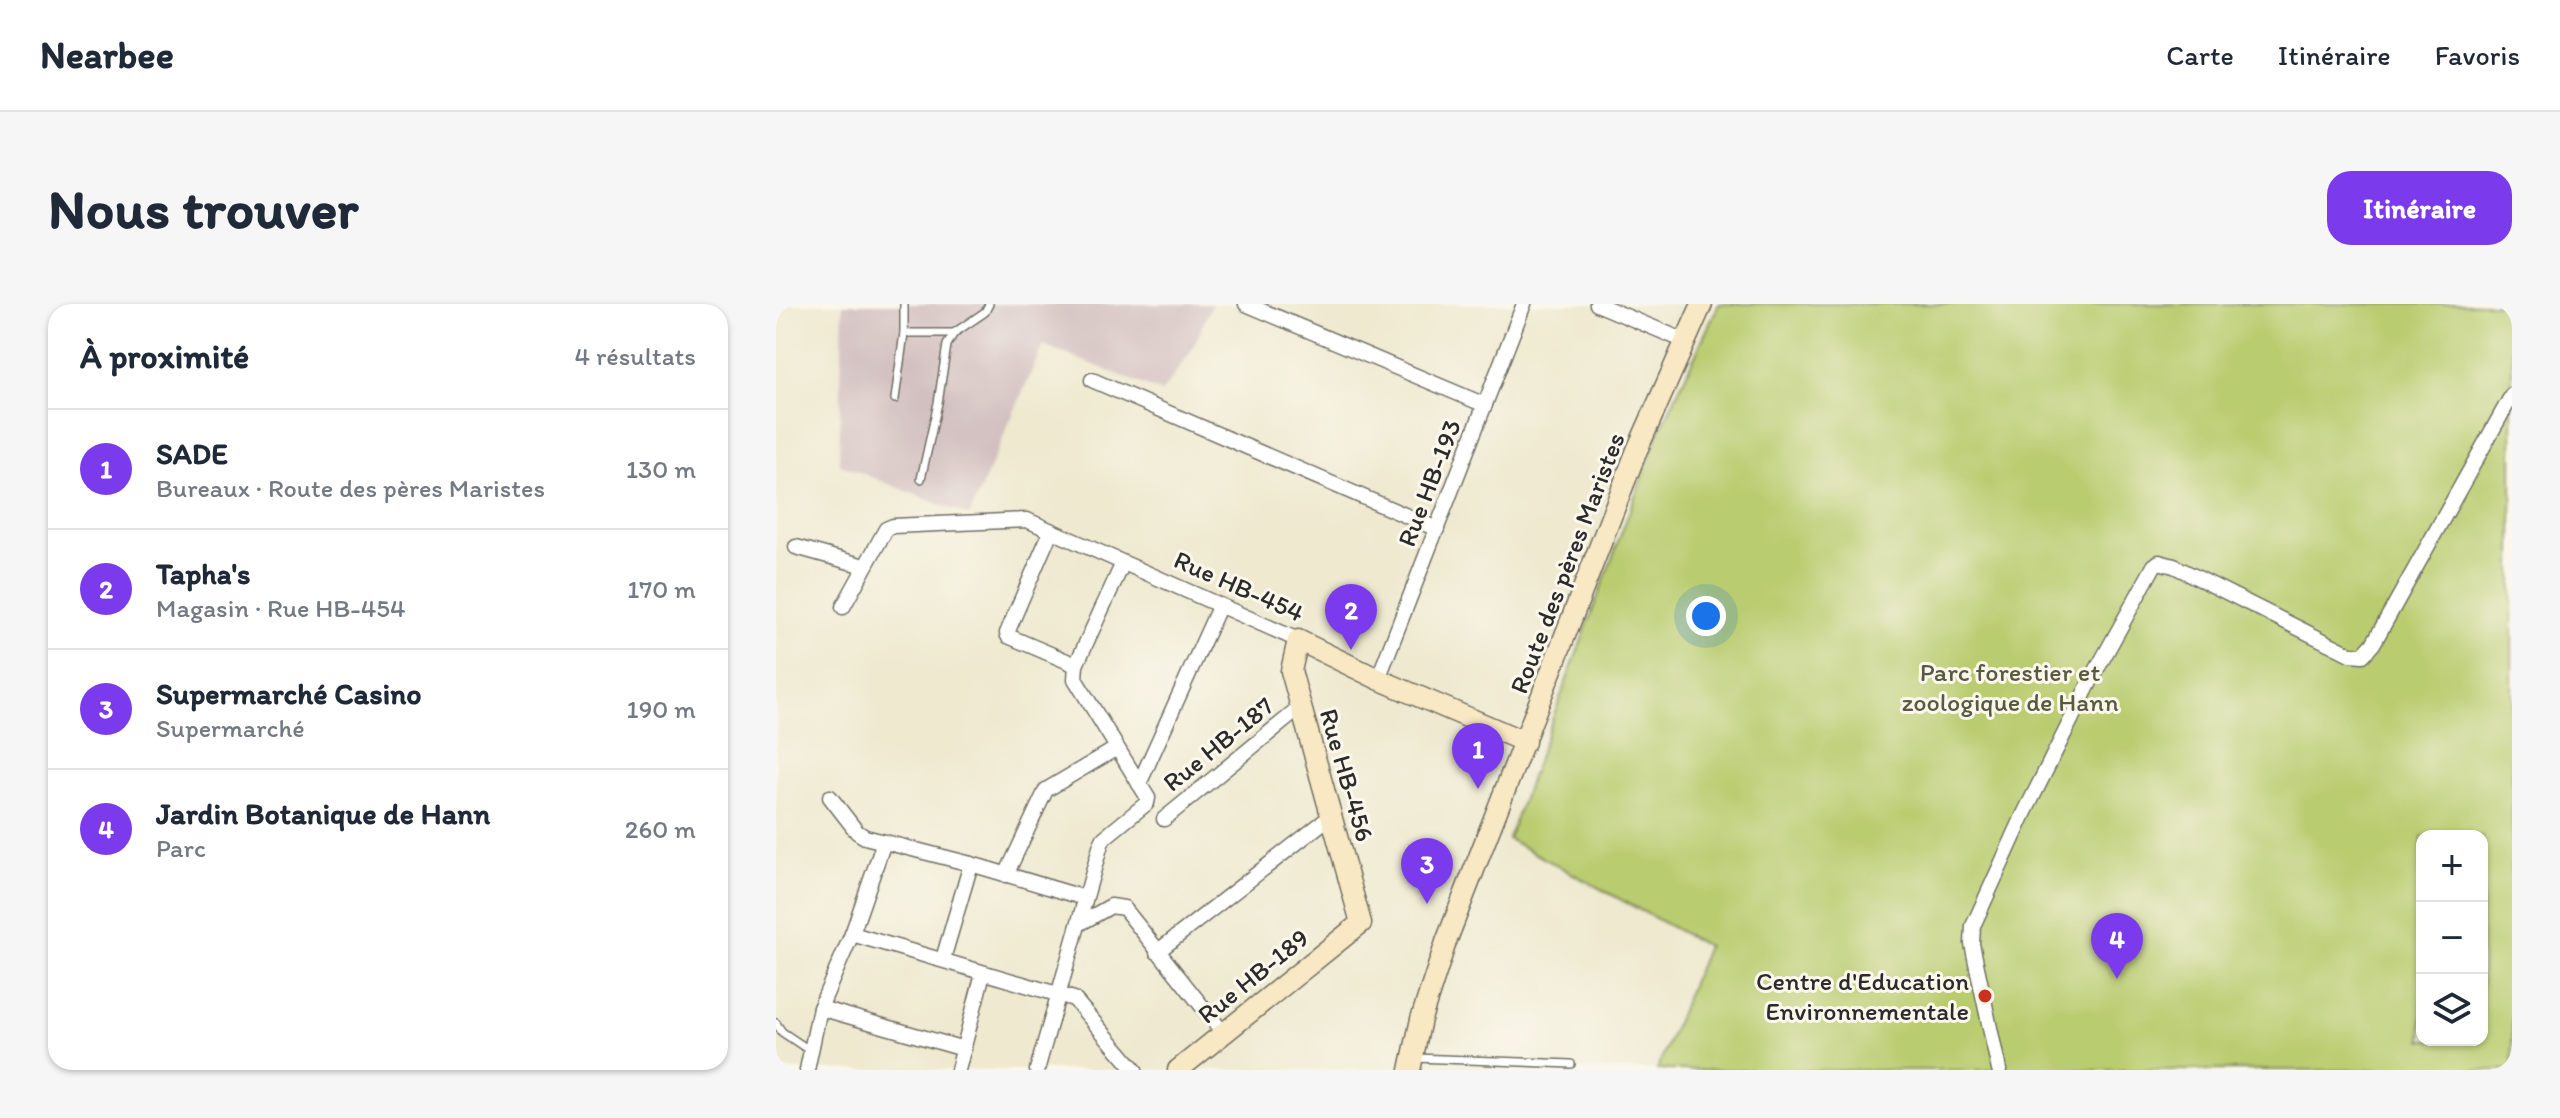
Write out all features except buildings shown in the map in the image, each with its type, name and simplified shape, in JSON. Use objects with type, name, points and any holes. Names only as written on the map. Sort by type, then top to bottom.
[{"type":"street","points":[[1246,304],[1485,405]]},
{"type":"street","name":"Rue HB-193","points":[[1378,679],[1524,304]]},
{"type":"street","points":[[1597,304],[1685,341]]},
{"type":"street","name":"Route des pères Maristes","points":[[1412,1064],[1421,1019],[1446,942],[1637,450],[1702,304]]},
{"type":"street","points":[[1092,380],[1437,529]]},
{"type":"street","points":[[1999,1070],[1972,944],[1973,926],[2024,814],[2091,680],[2154,566],[2159,562],[2174,566],[2350,654],[2363,655],[2373,644],[2512,395]]},
{"type":"street","name":"Rue HB-454","points":[[864,566],[881,534],[893,526],[1027,520],[1525,742]]},
{"type":"street","points":[[1051,531],[1007,633],[1076,665]]},
{"type":"street","points":[[796,547],[864,566],[843,607]]},
{"type":"street","points":[[1037,1070],[1104,838],[1146,807],[1148,798],[1075,679],[1076,665],[1123,563]]},
{"type":"street","points":[[1139,784],[1219,607]]},
{"type":"street","name":"Rue HB-456","points":[[1298,640],[1291,671],[1361,923]]},
{"type":"street","name":"Rue HB-187","points":[[1164,819],[1301,707]]},
{"type":"street","points":[[1006,875],[1046,790],[1117,748]]},
{"type":"street","points":[[830,797],[857,832],[865,837],[1085,898]]},
{"type":"street","points":[[1157,952],[1331,816]]},
{"type":"street","points":[[807,1070],[820,1008],[852,934],[884,842]]},
{"type":"street","points":[[943,959],[971,864]]},
{"type":"street","points":[[1079,924],[1111,906],[1124,908],[1224,1034]]},
{"type":"street","name":"Rue HB-189","points":[[1178,1070],[1361,923]]},
{"type":"street","points":[[852,934],[1074,999],[1135,1070]]},
{"type":"street","points":[[958,1070],[983,973]]},
{"type":"street","points":[[820,1008],[964,1049]]},
{"type":"lane","points":[[895,399],[904,333],[904,304]]},
{"type":"lane","points":[[921,479],[947,345],[954,333],[985,312],[989,304]]},
{"type":"lane","points":[[904,333],[954,333]]},
{"type":"lane","points":[[776,1023],[782,1032],[809,1050]]},
{"type":"lane","points":[[1412,1064],[1571,1064]]},
{"type":"shaded area","points":[[843,304],[1212,304],[1192,350],[1162,392],[1043,345],[969,516],[839,464]]},
{"type":"green space","name":"Parc forestier et zoologique de Hann","points":[[1719,304],[2512,304],[2512,1070],[1657,1070],[1707,946],[1508,839],[1657,437]]},
{"type":"place","name":"Tapha's","points":[[1351,650]]},
{"type":"place","name":"SADE","points":[[1478,789]]},
{"type":"place","name":"Supermarché Casino","points":[[1427,904]]},
{"type":"place","name":"Jardin Botanique de Hann","points":[[2117,979]]},
{"type":"place","name":"Centre d'Education Environnementale","points":[[1985,996]]}]
